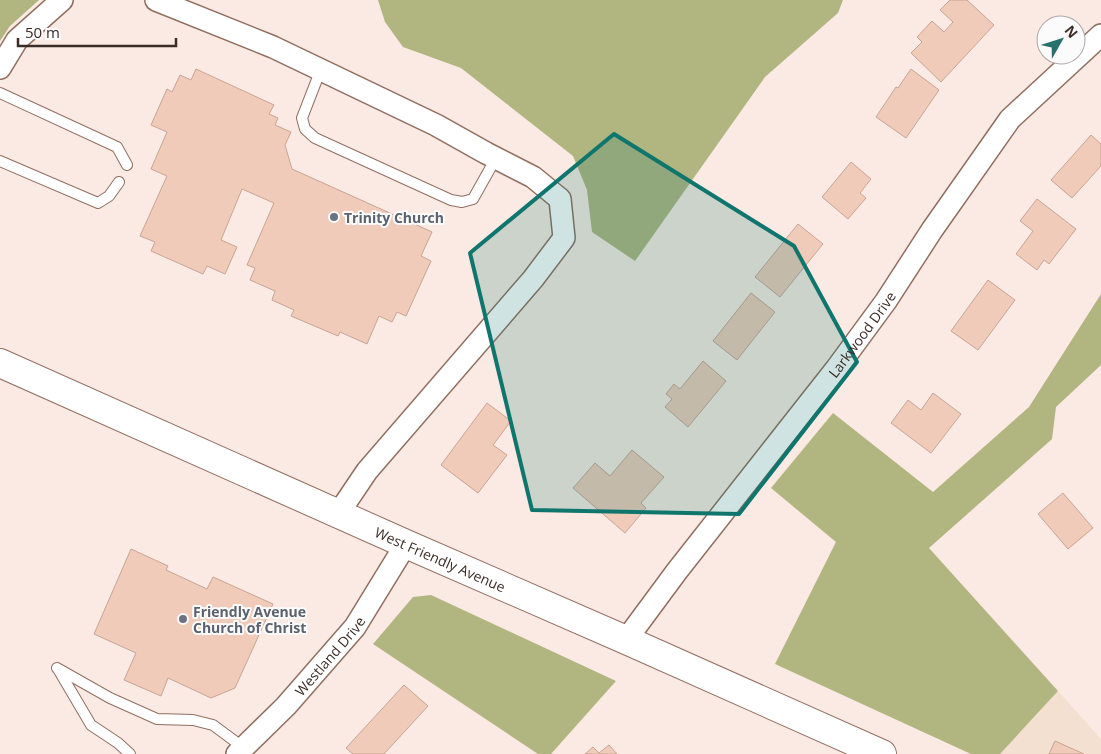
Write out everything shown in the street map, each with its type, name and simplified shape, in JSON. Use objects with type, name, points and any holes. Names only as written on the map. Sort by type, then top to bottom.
[{"type":"main road","name":"West Friendly Avenue","points":[[3,370],[338,514],[882,754]]},
{"type":"street","points":[[0,68],[17,40],[62,0]]},
{"type":"street","points":[[156,0],[273,47],[436,125],[533,177],[560,199],[564,238],[533,279],[367,471],[338,514]]},
{"type":"street","name":"Larkwood Drive","points":[[626,640],[677,571],[836,369],[886,302],[932,230],[1010,119],[1101,35]]},
{"type":"street","name":"Westland Drive","points":[[240,751],[286,706],[355,628],[406,544]]},
{"type":"lane","points":[[321,69],[302,118],[305,129],[315,138],[451,200],[462,202],[473,199],[496,158]]},
{"type":"lane","points":[[0,93],[117,147],[126,165]]},
{"type":"lane","points":[[0,161],[98,203],[109,196],[120,182]]},
{"type":"lane","points":[[130,754],[118,743],[91,725],[57,668],[110,698],[157,719],[193,720],[212,725],[240,751]]},
{"type":"highlighted area","points":[[614,134],[794,246],[857,362],[739,514],[532,510],[470,253]]},
{"type":"shaded area","points":[[1058,691],[1101,739],[1101,754],[1000,754]]},
{"type":"green space","points":[[0,0],[39,0],[10,26],[0,41]]},
{"type":"green space","points":[[378,0],[843,0],[838,13],[765,77],[635,261],[592,232],[587,190],[573,156],[461,68],[403,47],[385,22]]},
{"type":"green space","points":[[1101,294],[1101,365],[1056,407],[1052,439],[929,548],[1058,691],[1000,754],[971,754],[775,664],[836,542],[771,488],[833,413],[933,492],[1029,407]]},
{"type":"green space","points":[[431,595],[616,681],[551,754],[538,754],[373,644],[413,597]]},
{"type":"building","points":[[950,0],[967,0],[994,25],[941,82],[911,53],[922,42],[917,37],[932,21],[944,32],[953,22],[940,10]]},
{"type":"building","name":"Trinity Church","points":[[196,69],[274,105],[269,114],[278,118],[275,125],[291,132],[285,145],[292,169],[432,232],[421,256],[431,261],[406,316],[397,312],[392,322],[379,316],[367,344],[340,332],[338,336],[291,316],[294,310],[272,300],[275,291],[250,280],[255,268],[247,265],[274,203],[242,189],[221,240],[237,247],[225,274],[207,266],[203,274],[151,251],[155,242],[140,236],[167,176],[151,169],[167,132],[151,125],[167,89],[172,92],[180,75],[191,80]]},
{"type":"building","points":[[911,69],[939,90],[906,138],[876,117],[896,87],[898,88]]},
{"type":"building","points":[[1091,135],[1101,144],[1101,166],[1072,198],[1051,180]]},
{"type":"building","points":[[851,162],[871,179],[860,193],[866,198],[848,219],[822,197]]},
{"type":"building","points":[[1037,199],[1076,229],[1049,264],[1044,260],[1037,270],[1016,254],[1033,231],[1020,221]]},
{"type":"building","points":[[798,224],[823,244],[780,297],[755,277]]},
{"type":"building","points":[[988,280],[1015,300],[978,350],[951,331]]},
{"type":"building","points":[[751,293],[775,312],[737,360],[713,341]]},
{"type":"building","points":[[703,361],[726,381],[688,427],[665,407],[672,399],[666,394],[674,384],[680,389]]},
{"type":"building","points":[[933,393],[961,414],[931,453],[891,423],[908,400],[921,410]]},
{"type":"building","points":[[487,403],[511,421],[493,445],[507,455],[478,493],[441,465]]},
{"type":"building","points":[[632,450],[664,477],[641,503],[646,508],[625,533],[573,488],[595,463],[610,476]]},
{"type":"building","points":[[1063,493],[1093,528],[1068,549],[1038,514]]},
{"type":"building","name":"Friendly Avenue Church of Christ","points":[[131,549],[168,566],[166,570],[207,589],[213,577],[273,604],[235,688],[211,698],[168,678],[161,696],[124,680],[136,653],[94,634]]},
{"type":"building","points":[[404,685],[428,706],[384,754],[353,754],[346,748]]},
{"type":"building","points":[[1055,741],[1084,754],[1049,754]]},
{"type":"building","points":[[609,745],[617,754],[585,754],[593,747],[599,753]]},
{"type":"place","name":"Trinity Church","points":[[334,217]]},
{"type":"place","name":"Friendly Avenue Church of Christ","points":[[183,619]]}]
